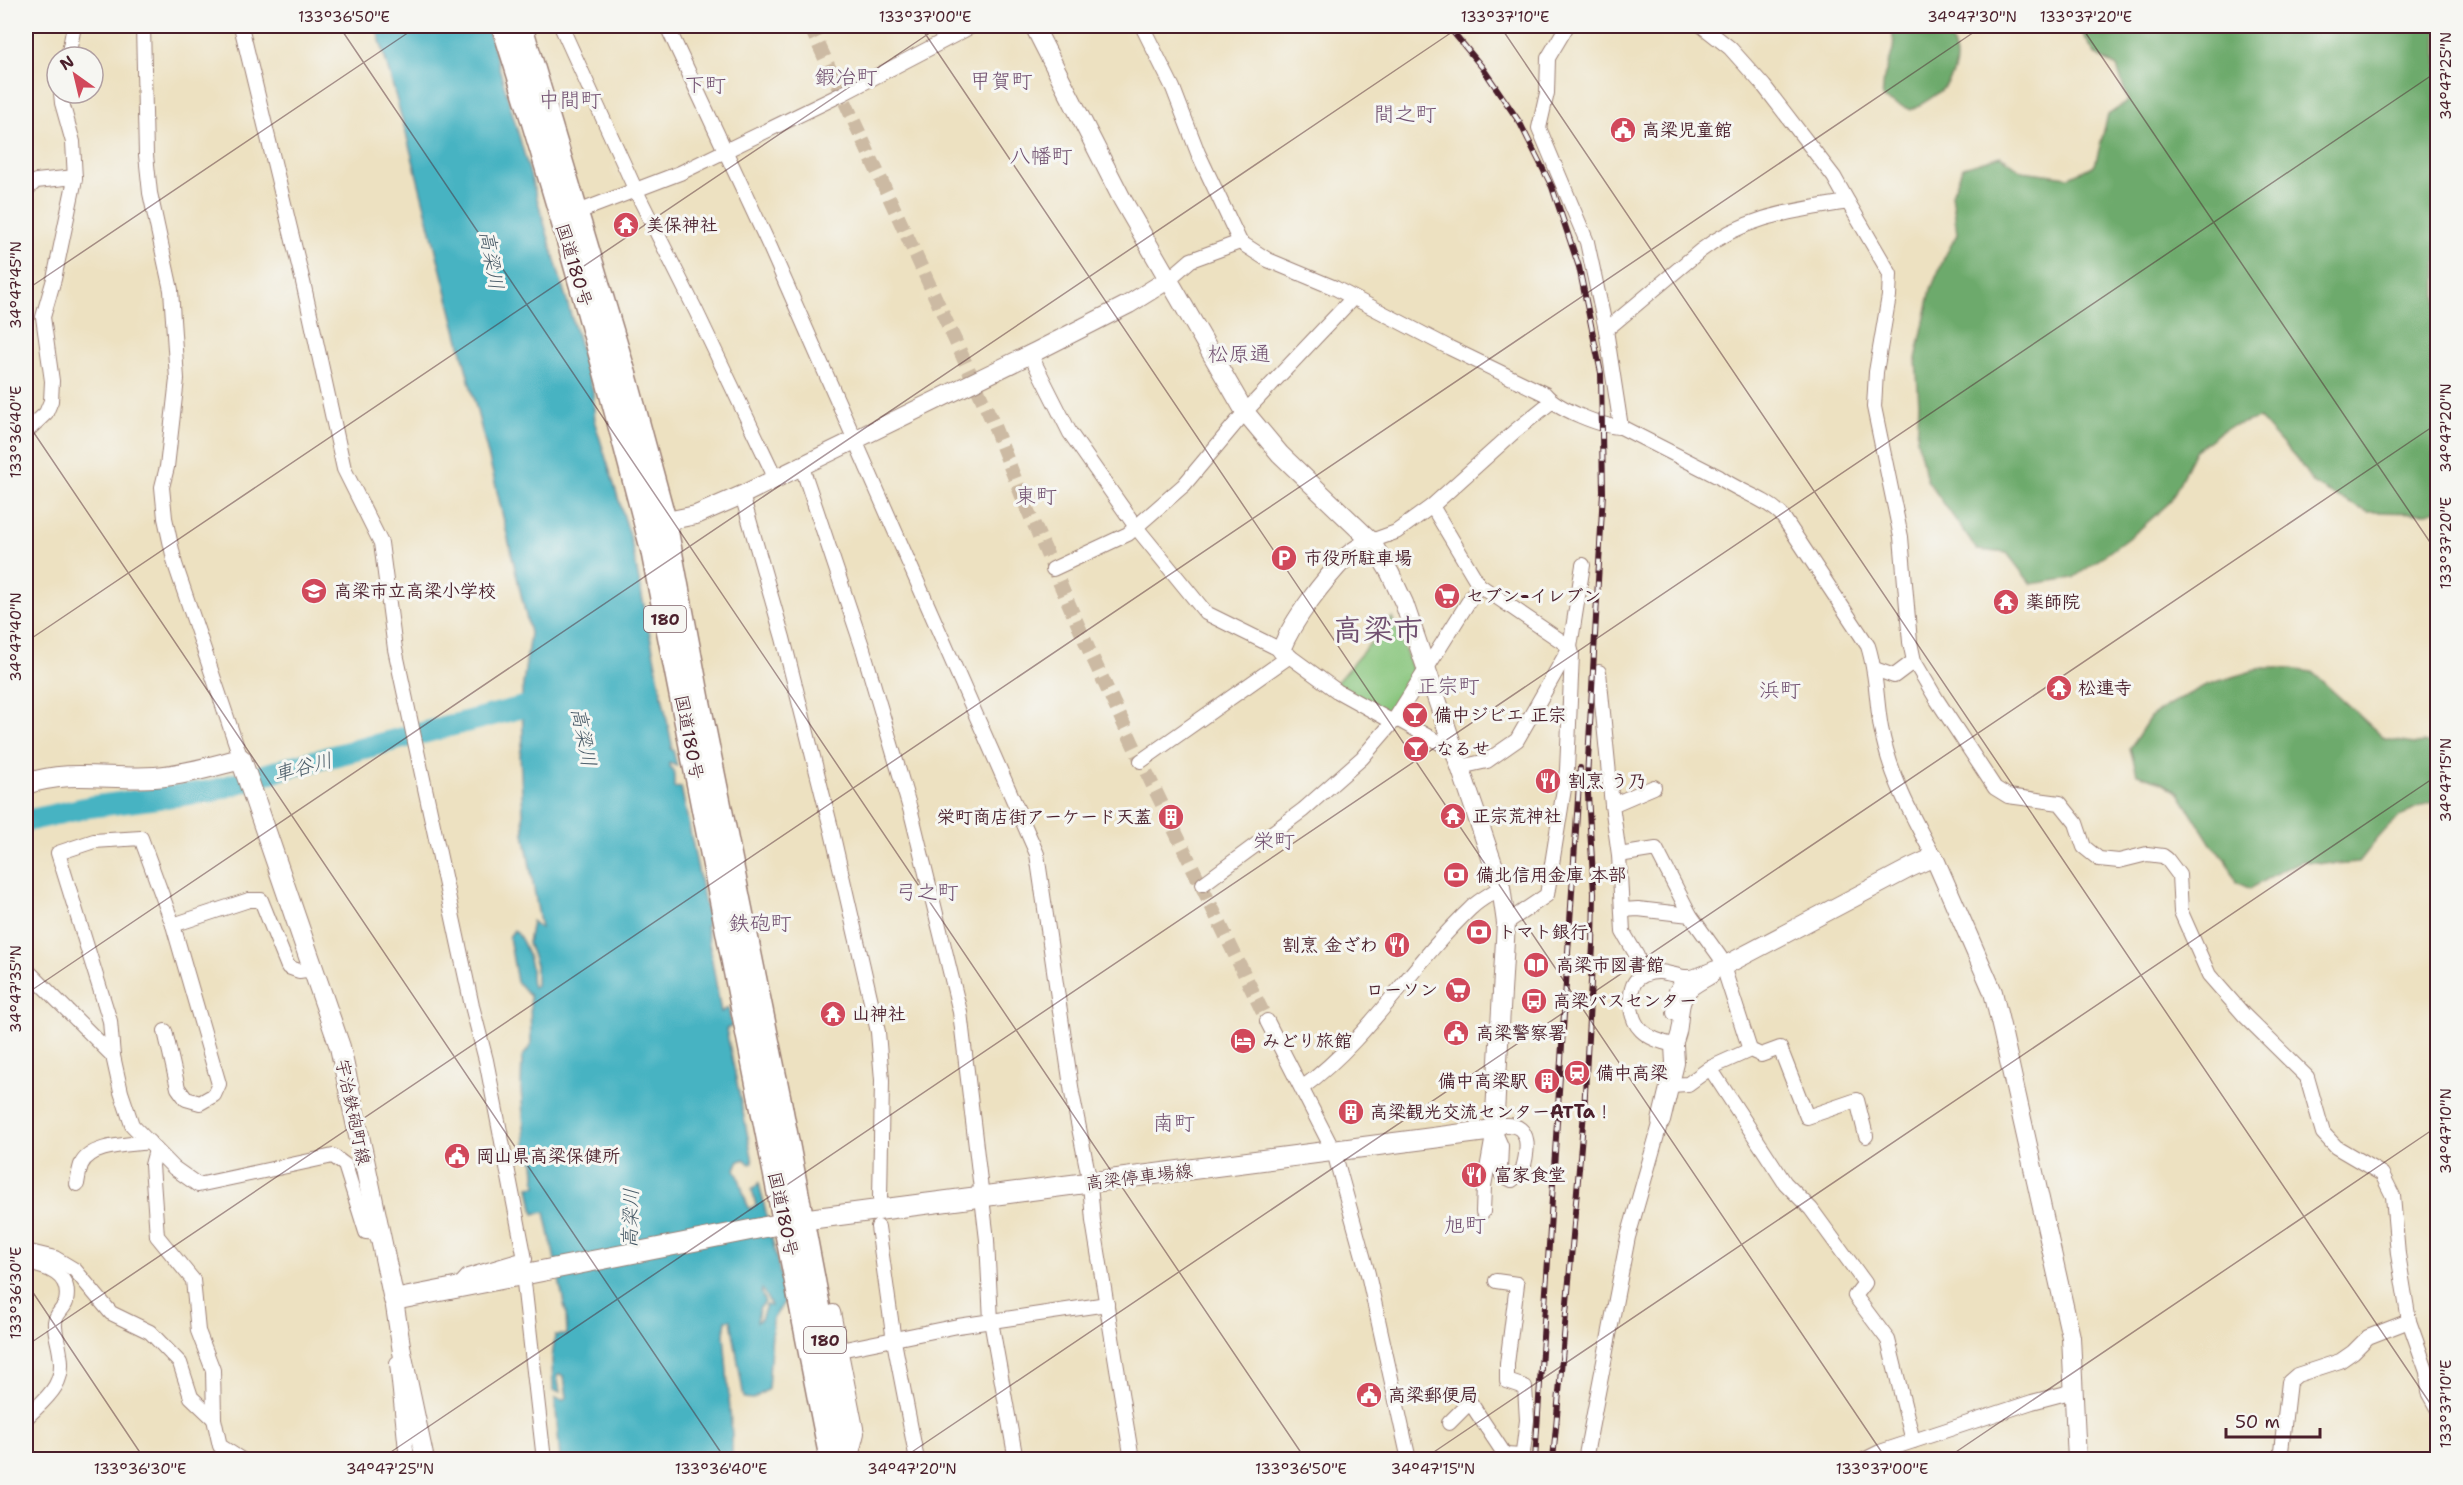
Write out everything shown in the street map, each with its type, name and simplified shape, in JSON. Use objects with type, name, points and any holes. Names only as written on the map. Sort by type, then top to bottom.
[{"type":"highway","name":"国道180号","points":[[502,26],[625,374],[656,523],[745,1016],[831,1460]]},
{"type":"highway","name":"国道180号","points":[[521,26],[568,215]]},
{"type":"highway","name":"国道180号","points":[[785,1224],[849,1460]]},
{"type":"main road","points":[[26,784],[68,774],[154,777],[184,773],[245,772]]},
{"type":"main road","name":"宇治鉄砲町線","points":[[245,772],[339,1047],[394,1300]]},
{"type":"main road","name":"高梁停車場線","points":[[785,1224],[1494,1130]]},
{"type":"main road","points":[[394,1300],[785,1224]]},
{"type":"street","points":[[70,45],[74,26]]},
{"type":"street","points":[[143,26],[146,155],[150,193],[171,290],[177,379],[167,467],[162,487],[165,518],[175,564],[245,772]]},
{"type":"street","points":[[242,26],[303,282],[344,469],[381,543],[395,649],[472,1006],[486,1060],[525,1259],[468,1276],[458,1287]]},
{"type":"street","points":[[561,26],[636,191],[775,477]]},
{"type":"street","points":[[667,26],[854,439],[1036,854],[1072,1093],[1090,1183],[1093,1221],[1132,1460]]},
{"type":"street","points":[[568,215],[636,191],[726,152],[972,26]]},
{"type":"street","points":[[1034,26],[1122,199],[1245,412],[1280,454],[1371,541],[1404,603],[1501,887],[1506,924],[1494,1130],[1484,1186],[1483,1212]]},
{"type":"street","points":[[1142,26],[1173,88],[1198,153],[1240,242],[1268,260],[1353,298],[1545,394],[1551,402],[1603,424],[1621,427],[1719,477],[1732,487],[1770,503],[1781,514],[1836,594],[1868,646],[1875,669],[1881,729],[1902,799],[1934,857],[1993,992],[2072,1337],[2076,1459]]},
{"type":"street","points":[[1567,26],[1548,58],[1547,93],[1539,128],[1587,242],[1606,330],[1621,427]]},
{"type":"street","points":[[1702,26],[1730,48],[1764,87],[1834,177],[1890,274],[1889,296],[1876,372],[1874,407],[1901,537],[1910,642],[1914,661],[1936,700],[1995,788],[2008,796],[2060,803],[2076,823],[2084,847],[2099,859],[2119,861],[2147,854],[2163,856],[2179,875],[2181,912],[2209,975],[2244,1015],[2307,1077],[2323,1133],[2336,1147],[2382,1174],[2392,1196],[2398,1254],[2409,1321],[2427,1372],[2429,1392],[2438,1408]]},
{"type":"street","points":[[26,432],[46,413],[51,401],[52,381],[43,317],[54,279],[75,177],[73,142],[63,105]]},
{"type":"street","points":[[26,190],[36,181],[75,177]]},
{"type":"street","points":[[1606,330],[1715,239],[1741,225],[1776,213],[1848,202]]},
{"type":"street","points":[[656,523],[696,514],[742,495],[1129,304],[1169,279],[1191,260],[1240,242]]},
{"type":"street","points":[[1053,569],[1128,534],[1184,485],[1245,412],[1353,298]]},
{"type":"street","points":[[1030,354],[1070,433],[1136,527],[1206,613],[1285,653],[1337,691],[1394,720],[1457,759],[1487,761],[1517,740],[1570,647]]},
{"type":"street","points":[[1141,761],[1285,653],[1286,637],[1303,610],[1349,554],[1371,541],[1396,532],[1432,506],[1515,431],[1551,402]]},
{"type":"street","points":[[801,464],[863,649],[911,812],[960,1012],[983,1198],[991,1321],[1016,1460]]},
{"type":"street","points":[[742,495],[785,646],[832,832],[878,1032],[882,1080],[880,1199]]},
{"type":"street","points":[[1432,506],[1479,585],[1570,647]]},
{"type":"street","points":[[1506,924],[1547,895],[1567,770],[1570,647],[1584,565]]},
{"type":"street","points":[[1203,884],[1303,810],[1362,758],[1394,720],[1479,585]]},
{"type":"street","points":[[1875,669],[1894,676],[1914,661]]},
{"type":"street","points":[[1599,672],[1619,855],[1623,932],[1637,956]]},
{"type":"street","points":[[1612,806],[1654,787]]},
{"type":"street","points":[[165,1031],[178,1088],[186,1099],[200,1103],[214,1095],[219,1084],[173,925],[141,838],[94,841],[58,853],[110,1021],[113,1056],[121,1092],[132,1125],[152,1146],[198,1185],[333,1156],[345,1165],[366,1232],[379,1233]]},
{"type":"street","points":[[1619,855],[1656,849],[1690,915],[1720,957],[1750,1050],[1761,1055],[1780,1048],[1807,1117],[1857,1100],[1866,1136]]},
{"type":"street","points":[[1674,1045],[1680,1036],[1681,1011],[1687,994],[1724,966],[1934,857]]},
{"type":"street","points":[[1302,1088],[1319,1076],[1387,1006],[1472,907],[1501,887]]},
{"type":"street","points":[[173,925],[249,900],[261,900],[288,967],[298,971],[314,969]]},
{"type":"street","points":[[1623,910],[1638,909],[1690,915]]},
{"type":"street","points":[[1674,1045],[1649,1037],[1634,1022],[1630,1008],[1631,991],[1637,979],[1653,972],[1673,972],[1685,977],[1724,966]]},
{"type":"street","points":[[26,969],[113,1056]]},
{"type":"street","points":[[1585,1460],[1628,1237],[1675,1063],[1676,991],[1685,977]]},
{"type":"street","points":[[1268,1021],[1334,1152],[1362,1251],[1409,1460]]},
{"type":"street","points":[[1670,1085],[1688,1084],[1710,1068],[1750,1050]]},
{"type":"street","points":[[1710,1068],[1785,1183],[1811,1209],[1865,1283],[1855,1296],[1888,1340],[1913,1441]]},
{"type":"street","points":[[77,1184],[82,1164],[88,1155],[98,1150],[152,1146]]},
{"type":"street","points":[[152,1146],[157,1236],[193,1280],[198,1330],[213,1370],[214,1419],[220,1446],[242,1460]]},
{"type":"street","points":[[878,1227],[894,1341],[917,1460]]},
{"type":"street","points":[[26,1251],[55,1258],[75,1270],[111,1313],[150,1332],[180,1364],[191,1397],[214,1419]]},
{"type":"street","points":[[26,1263],[51,1268],[58,1274],[65,1285],[66,1303],[55,1322],[62,1362],[61,1377],[48,1396],[26,1418]]},
{"type":"street","points":[[530,1273],[544,1460]]},
{"type":"street","points":[[1449,1423],[1470,1402],[1505,1455],[1522,1458],[1527,1420],[1525,1387],[1507,1381],[1516,1284],[1496,1281]]},
{"type":"street","points":[[394,1300],[402,1352],[425,1460]]},
{"type":"street","points":[[840,1350],[991,1321],[1107,1304]]},
{"type":"street","points":[[833,1312],[857,1433],[849,1460]]},
{"type":"street","points":[[2280,1460],[2289,1382],[2296,1375],[2340,1361],[2368,1337],[2409,1321]]},
{"type":"street","points":[[402,1352],[396,1360],[407,1460]]},
{"type":"street","points":[[1864,1460],[1913,1441],[2032,1402],[2074,1391]]},
{"type":"green space","points":[[1888,26],[1950,26],[1956,58],[1952,76],[1941,90],[1911,110],[1882,98],[1884,78],[1894,45],[1892,32]]},
{"type":"green space","points":[[2014,26],[2437,26],[2437,510],[2427,513],[2368,512],[2339,498],[2314,484],[2299,462],[2259,418],[2226,428],[2195,451],[2170,502],[2139,530],[2073,578],[2031,584],[2007,553],[1977,550],[1927,480],[1917,440],[1919,404],[1916,359],[1931,289],[1957,234],[1952,194],[1963,167],[2001,156],[2022,171],[2069,177],[2095,165],[2108,115],[2128,101],[2117,67],[2096,55],[2080,30]]},
{"type":"green space","points":[[1392,618],[1415,675],[1393,713],[1386,715],[1335,684]]},
{"type":"green space","points":[[2262,668],[2312,672],[2385,739],[2414,744],[2437,742],[2437,801],[2412,810],[2392,823],[2359,862],[2335,864],[2302,861],[2250,889],[2236,882],[2226,859],[2211,844],[2179,793],[2162,782],[2137,774],[2130,748],[2150,717],[2166,706],[2206,685]]},
{"type":"water","name":"高梁川","points":[[376,26],[487,26],[593,391],[595,423],[630,536],[671,749],[677,766],[669,763],[669,766],[674,771],[674,788],[681,787],[708,919],[706,926],[721,1012],[728,1008],[732,1026],[726,1029],[753,1162],[750,1164],[744,1159],[738,1162],[735,1169],[750,1209],[756,1205],[752,1190],[759,1183],[786,1299],[773,1319],[768,1389],[753,1399],[744,1398],[731,1320],[726,1320],[724,1334],[732,1459],[560,1459],[555,1398],[563,1400],[567,1397],[564,1377],[560,1374],[557,1376],[560,1392],[553,1391],[552,1359],[555,1335],[567,1335],[566,1313],[545,1212],[534,1214],[529,1187],[536,1186],[534,1162],[526,1154],[521,1089],[522,1057],[531,1046],[530,996],[517,982],[509,937],[514,930],[523,942],[530,963],[533,987],[536,985],[536,965],[528,943],[532,921],[541,928],[524,833],[520,755],[523,739],[522,692],[530,633],[493,474],[407,137]],"holes":[[[762,1289],[771,1306],[766,1305],[761,1319],[757,1322],[759,1309],[765,1302],[761,1293]]]},
{"type":"waterway","name":"車谷川","points":[[26,821],[89,807],[212,791],[290,767],[551,700]]},
{"type":"tunnel","points":[[810,26],[990,416],[1025,504],[1089,650],[1267,1021]]},
{"type":"railway","points":[[1448,26],[1482,67],[1520,123],[1552,187],[1579,267],[1601,373],[1603,492],[1587,778],[1594,893],[1593,945],[1584,1112],[1553,1460]]},
{"type":"railway","points":[[1535,1460],[1580,768]]},
{"type":"place","name":"高梁児童館","points":[[1623,130]]},
{"type":"place","name":"美保神社","points":[[626,225]]},
{"type":"place","name":"市役所駐車場","points":[[1284,558]]},
{"type":"place","name":"高梁市立高梁小学校","points":[[314,591]]},
{"type":"place","name":"セブン-イレブン","points":[[1447,596]]},
{"type":"place","name":"薬師院","points":[[2006,602]]},
{"type":"place","name":"松連寺","points":[[2059,688]]},
{"type":"place","name":"備中ジビエ 正宗","points":[[1415,715]]},
{"type":"place","name":"なるせ","points":[[1416,749]]},
{"type":"place","name":"割烹 う乃","points":[[1548,781]]},
{"type":"place","name":"正宗荒神社","points":[[1453,816]]},
{"type":"place","name":"栄町商店街アーケード天蓋","points":[[1171,817]]},
{"type":"place","name":"備北信用金庫 本部","points":[[1456,875]]},
{"type":"place","name":"トマト銀行","points":[[1479,932]]},
{"type":"place","name":"割烹 金ざわ","points":[[1397,945]]},
{"type":"place","name":"高梁市図書館","points":[[1536,965]]},
{"type":"place","name":"ローソン","points":[[1458,990]]},
{"type":"place","name":"高梁バスセンター","points":[[1534,1001]]},
{"type":"place","name":"山神社","points":[[833,1014]]},
{"type":"place","name":"高梁警察署","points":[[1456,1033]]},
{"type":"place","name":"みどり旅館","points":[[1243,1041]]},
{"type":"place","name":"備中高梁","points":[[1577,1073]]},
{"type":"place","name":"備中高梁駅","points":[[1547,1081]]},
{"type":"place","name":"高梁観光交流センターATTa！","points":[[1351,1112]]},
{"type":"place","name":"岡山県高梁保健所","points":[[457,1156]]},
{"type":"place","name":"富家食堂","points":[[1474,1175]]},
{"type":"place","name":"高梁郵便局","points":[[1369,1395]]},
{"type":"district","name":"鍜冶町","points":[[846,77]]},
{"type":"district","name":"甲賀町","points":[[1001,81]]},
{"type":"district","name":"下町","points":[[705,85]]},
{"type":"district","name":"中間町","points":[[570,100]]},
{"type":"district","name":"間之町","points":[[1405,114]]},
{"type":"district","name":"八幡町","points":[[1041,156]]},
{"type":"district","name":"松原通","points":[[1239,354]]},
{"type":"district","name":"東町","points":[[1036,496]]},
{"type":"district","name":"高梁市","points":[[1378,629]]},
{"type":"district","name":"正宗町","points":[[1448,686]]},
{"type":"district","name":"浜町","points":[[1780,690]]},
{"type":"district","name":"栄町","points":[[1274,841]]},
{"type":"district","name":"弓之町","points":[[927,892]]},
{"type":"district","name":"鉄砲町","points":[[760,923]]},
{"type":"district","name":"南町","points":[[1174,1123]]},
{"type":"district","name":"旭町","points":[[1465,1225]]}]
